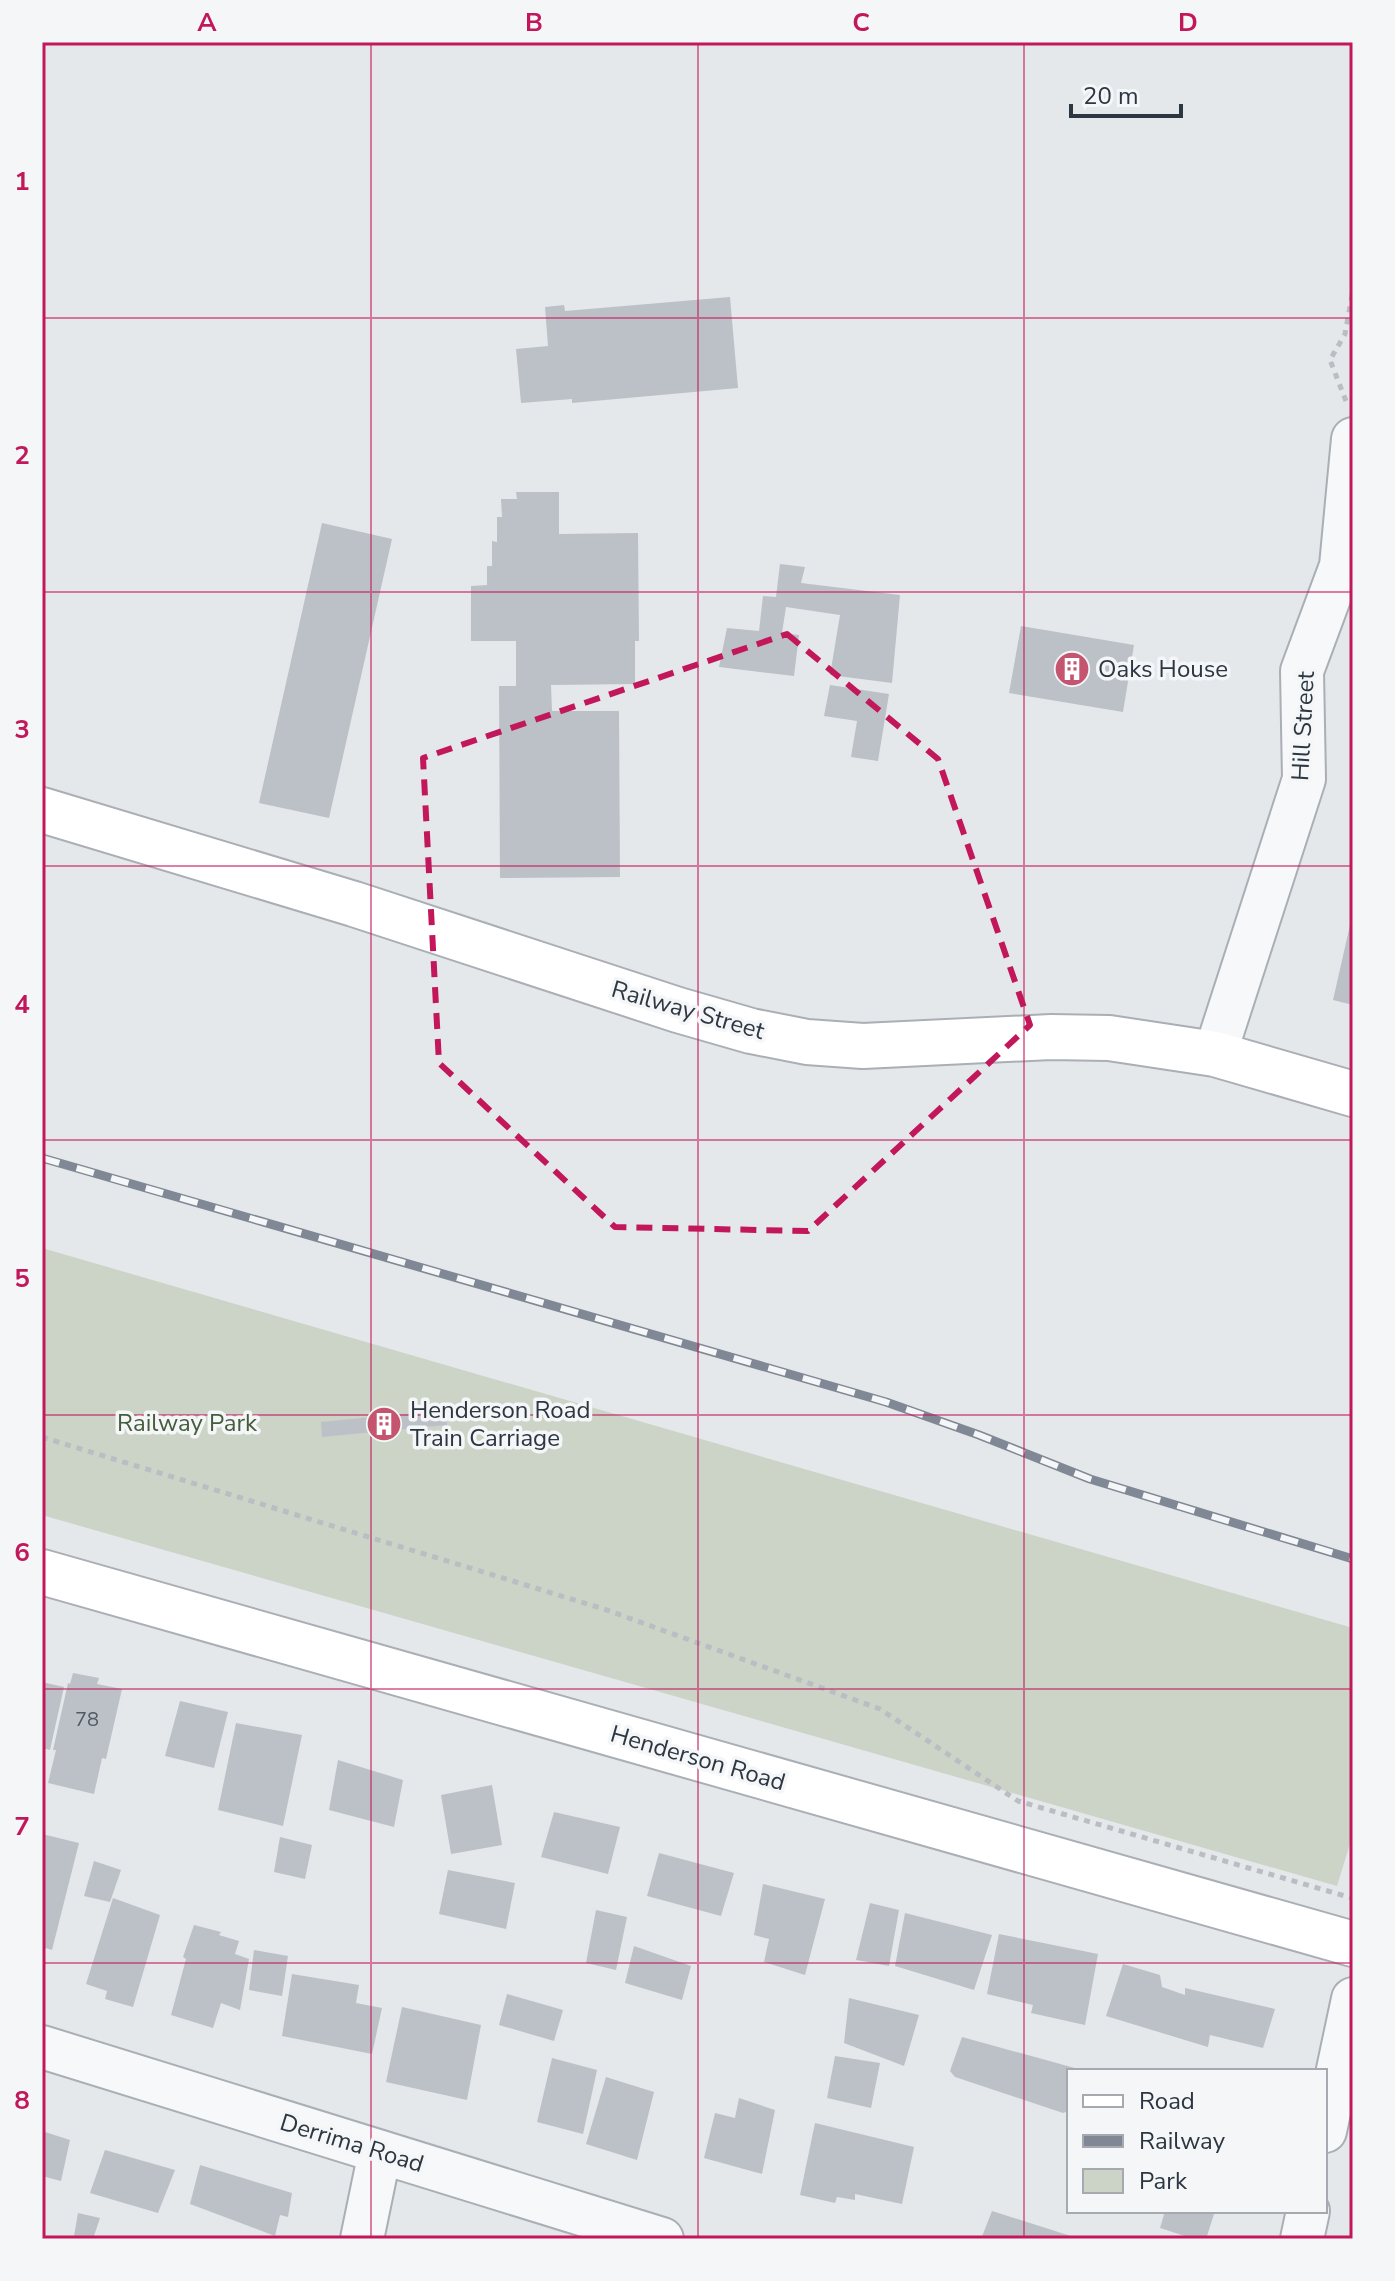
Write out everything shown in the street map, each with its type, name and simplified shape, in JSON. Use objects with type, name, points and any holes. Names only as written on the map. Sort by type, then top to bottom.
[{"type":"street","name":"Hill Street","points":[[1215,1054],[1304,779],[1302,671],[1341,566],[1350,422]]},
{"type":"street","name":"Railway Street","points":[[42,810],[354,904],[751,1031],[807,1042],[863,1046],[1051,1037],[1109,1038],[1215,1054],[1353,1094]]},
{"type":"street","name":"Henderson Road","points":[[42,1572],[1353,1944]]},
{"type":"street","points":[[1327,2122],[1353,1999]]},
{"type":"street","name":"Derrima Road","points":[[42,2047],[662,2239]]},
{"type":"street","points":[[362,2239],[380,2152]]},
{"type":"street","points":[[1302,2239],[1308,2213]]},
{"type":"path","points":[[1350,422],[1330,360],[1345,334],[1353,290]]},
{"type":"path","points":[[42,1437],[604,1609],[880,1709],[1018,1801],[1353,1898]]},
{"type":"highlighted area","points":[[787,634],[938,759],[1030,1025],[808,1231],[615,1227],[439,1063],[423,758]]},
{"type":"green space","name":"Railway Park","points":[[42,1248],[1353,1628],[1353,1834],[1337,1886],[42,1515]]},
{"type":"building","points":[[730,297],[738,388],[572,403],[572,399],[521,403],[516,349],[548,346],[545,307],[564,305],[565,311]]},
{"type":"building","points":[[516,492],[559,492],[559,534],[638,533],[639,641],[635,641],[635,684],[551,685],[552,711],[619,711],[620,877],[500,878],[499,686],[516,686],[516,641],[471,641],[471,586],[487,585],[487,566],[492,566],[492,541],[497,542],[497,517],[502,517],[501,499],[517,499]]},
{"type":"building","points":[[322,523],[392,539],[329,818],[259,803]]},
{"type":"building","points":[[780,564],[805,567],[801,583],[900,595],[892,683],[830,675],[840,615],[786,607],[782,633],[799,635],[794,676],[719,667],[727,628],[759,631],[763,596],[776,597]]},
{"type":"building","name":"Oaks House","points":[[1021,626],[1134,645],[1123,712],[1009,693]]},
{"type":"building","points":[[830,685],[889,694],[878,761],[851,757],[857,721],[824,716]]},
{"type":"building","points":[[1350,925],[1353,925],[1353,1005],[1333,1000]]},
{"type":"building","name":"Henderson Road Train Carriage","points":[[445,1410],[447,1425],[322,1437],[321,1422]]},
{"type":"building","points":[[73,1673],[99,1678],[97,1684],[122,1689],[106,1759],[102,1758],[94,1794],[48,1783],[68,1683]]},
{"type":"building","points":[[42,1682],[64,1687],[50,1750],[42,1748]]},
{"type":"building","points":[[180,1701],[228,1712],[214,1768],[165,1756]]},
{"type":"building","points":[[236,1723],[302,1735],[283,1826],[218,1810]]},
{"type":"building","points":[[338,1760],[403,1780],[394,1827],[329,1810]]},
{"type":"building","points":[[492,1785],[502,1845],[451,1854],[441,1795]]},
{"type":"building","points":[[554,1812],[620,1827],[608,1874],[541,1857]]},
{"type":"building","points":[[42,1834],[79,1843],[52,1950],[42,1947]]},
{"type":"building","points":[[280,1837],[312,1845],[305,1879],[274,1872]]},
{"type":"building","points":[[659,1853],[734,1873],[721,1916],[647,1896]]},
{"type":"building","points":[[94,1861],[121,1870],[110,1902],[84,1896]]},
{"type":"building","points":[[448,1870],[515,1883],[506,1929],[439,1914]]},
{"type":"building","points":[[763,1884],[825,1899],[805,1975],[764,1962],[769,1939],[754,1935]]},
{"type":"building","points":[[113,1898],[160,1915],[133,2007],[105,1999],[107,1991],[86,1984]]},
{"type":"building","points":[[870,1903],[899,1910],[889,1966],[856,1960]]},
{"type":"building","points":[[596,1910],[627,1917],[616,1970],[586,1963]]},
{"type":"building","points":[[905,1913],[992,1935],[974,1990],[895,1966]]},
{"type":"building","points":[[194,1925],[221,1932],[219,1935],[239,1941],[235,1954],[249,1959],[240,2010],[221,2003],[213,2028],[171,2015],[186,1959],[183,1957]]},
{"type":"building","points":[[999,1934],[1098,1954],[1085,2025],[1031,2013],[1033,2005],[987,1994]]},
{"type":"building","points":[[634,1946],[691,1966],[682,2000],[625,1983]]},
{"type":"building","points":[[254,1950],[288,1956],[282,1996],[249,1990]]},
{"type":"building","points":[[1123,1964],[1160,1975],[1162,1987],[1185,1995],[1185,1988],[1275,2009],[1263,2048],[1210,2035],[1208,2047],[1106,2016]]},
{"type":"building","points":[[292,1974],[359,1985],[356,2003],[382,2008],[372,2054],[282,2036]]},
{"type":"building","points":[[507,1994],[563,2010],[554,2041],[499,2025]]},
{"type":"building","points":[[849,1998],[919,2015],[904,2066],[844,2043]]},
{"type":"building","points":[[402,2007],[481,2025],[467,2100],[386,2082]]},
{"type":"building","points":[[962,2037],[1078,2069],[1067,2069],[1067,2112],[1063,2113],[955,2077],[950,2071]]},
{"type":"building","points":[[835,2056],[880,2063],[871,2108],[827,2098]]},
{"type":"building","points":[[552,2058],[597,2070],[583,2134],[537,2122]]},
{"type":"building","points":[[606,2077],[654,2092],[637,2160],[586,2144]]},
{"type":"building","points":[[739,2098],[775,2110],[762,2174],[704,2158],[715,2113],[735,2118]]},
{"type":"building","points":[[815,2123],[914,2147],[902,2204],[855,2194],[855,2200],[837,2197],[835,2203],[800,2195]]},
{"type":"building","points":[[42,2131],[70,2140],[61,2181],[42,2176]]},
{"type":"building","points":[[105,2150],[175,2170],[158,2213],[90,2193]]},
{"type":"building","points":[[200,2165],[292,2193],[288,2217],[280,2215],[275,2236],[190,2204]]},
{"type":"building","points":[[992,2211],[1077,2238],[1077,2239],[981,2239]]},
{"type":"building","points":[[78,2213],[100,2218],[93,2239],[74,2236]]},
{"type":"building","points":[[1164,2213],[1214,2213],[1206,2239],[1194,2239],[1160,2228]]},
{"type":"railway","points":[[42,1158],[886,1402],[1090,1479],[1353,1559]]},
{"type":"place","name":"Oaks House","points":[[1072,669]]},
{"type":"place","name":"Henderson Road Train Carriage","points":[[384,1424]]}]
